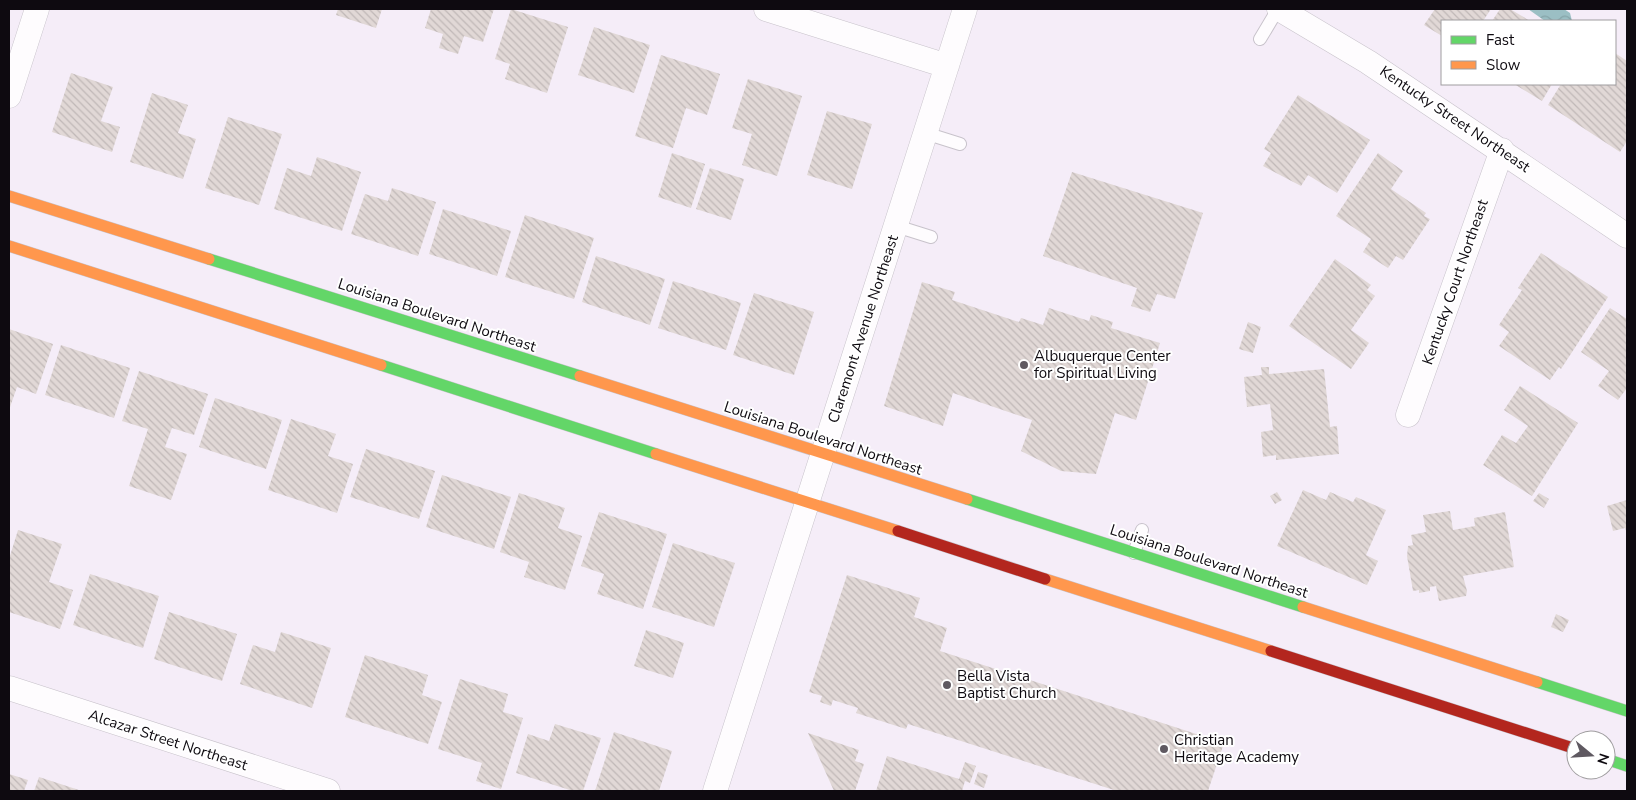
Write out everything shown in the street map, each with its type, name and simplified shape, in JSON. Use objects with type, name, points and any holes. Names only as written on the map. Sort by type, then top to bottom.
[{"type":"main road","name":"Louisiana Boulevard Northeast","points":[[9,196],[824,453],[1627,711]]},
{"type":"main road","points":[[9,246],[1566,747]]},
{"type":"street","points":[[9,96],[36,9]]},
{"type":"street","points":[[766,9],[947,66]]},
{"type":"street","name":"Claremont Avenue Northeast","points":[[715,791],[965,9]]},
{"type":"street","name":"Kentucky Street Northeast","points":[[1278,9],[1368,62],[1502,150],[1627,236]]},
{"type":"street","name":"Kentucky Court Northeast","points":[[1408,415],[1502,150]]},
{"type":"street","name":"Alcazar Street Northeast","points":[[9,688],[328,791]]},
{"type":"lane","points":[[1260,39],[1278,9]]},
{"type":"lane","points":[[925,133],[960,144]]},
{"type":"lane","points":[[896,226],[931,237]]},
{"type":"lane","points":[[1134,553],[1142,530]]},
{"type":"water","points":[[1528,9],[1564,9],[1570,13],[1572,20],[1544,20]]},
{"type":"building","points":[[338,9],[382,9],[376,28],[336,15]]},
{"type":"building","points":[[431,9],[494,9],[483,42],[464,36],[458,54],[439,48],[443,34],[425,28]]},
{"type":"building","points":[[511,9],[568,27],[547,93],[505,79],[510,64],[495,59]]},
{"type":"building","points":[[1435,9],[1491,9],[1484,20],[1441,20],[1441,35],[1424,25]]},
{"type":"building","points":[[1500,9],[1510,9],[1528,20],[1493,20]]},
{"type":"building","points":[[594,27],[650,45],[634,93],[578,75]]},
{"type":"building","points":[[1616,54],[1627,61],[1627,141],[1620,152],[1548,105],[1560,85],[1616,85]]},
{"type":"building","points":[[661,55],[720,74],[707,115],[686,108],[673,148],[635,136]]},
{"type":"building","points":[[71,73],[113,87],[101,121],[120,127],[112,152],[52,132]]},
{"type":"building","points":[[748,79],[802,96],[777,176],[742,165],[752,134],[732,128]]},
{"type":"building","points":[[1516,85],[1551,85],[1542,101]]},
{"type":"building","points":[[152,93],[188,105],[178,133],[196,139],[183,179],[130,162]]},
{"type":"building","points":[[1298,95],[1370,140],[1337,193],[1308,175],[1301,186],[1263,166],[1271,153],[1264,149]]},
{"type":"building","points":[[827,111],[872,124],[852,189],[807,175]]},
{"type":"building","points":[[228,117],[282,134],[259,205],[205,188]]},
{"type":"building","points":[[672,153],[705,164],[691,208],[658,197]]},
{"type":"building","points":[[1378,153],[1403,171],[1391,189],[1426,213],[1424,216],[1430,219],[1403,260],[1396,256],[1388,268],[1363,252],[1371,239],[1336,216]]},
{"type":"building","points":[[317,157],[361,172],[342,231],[274,209],[287,168],[311,176]]},
{"type":"building","points":[[710,168],[744,179],[731,220],[696,209]]},
{"type":"building","points":[[1072,172],[1203,213],[1175,299],[1157,294],[1150,312],[1131,306],[1137,288],[1043,256]]},
{"type":"building","points":[[392,188],[436,202],[418,256],[351,234],[365,194],[388,201]]},
{"type":"building","points":[[443,209],[511,231],[497,276],[429,254]]},
{"type":"building","points":[[525,215],[594,238],[574,299],[505,277]]},
{"type":"building","points":[[1541,253],[1608,297],[1561,369],[1559,367],[1550,380],[1499,346],[1509,332],[1499,325],[1522,290],[1518,288]]},
{"type":"building","points":[[596,256],[665,279],[650,325],[582,302]]},
{"type":"building","points":[[1335,259],[1371,285],[1367,290],[1375,296],[1351,330],[1369,343],[1351,369],[1289,326]]},
{"type":"building","points":[[673,281],[741,303],[726,350],[658,328]]},
{"type":"building","name":"Albuquerque Center for Spiritual Living","points":[[922,282],[955,292],[952,300],[1019,322],[1021,318],[1043,325],[1049,308],[1089,321],[1091,315],[1113,322],[1111,328],[1160,343],[1136,420],[1115,413],[1096,474],[1061,471],[1021,451],[1032,420],[953,393],[943,426],[884,406]]},
{"type":"building","points":[[754,293],[814,312],[794,375],[733,355]]},
{"type":"building","points":[[1610,308],[1627,319],[1627,388],[1618,400],[1598,386],[1609,371],[1581,352]]},
{"type":"building","points":[[1248,322],[1261,327],[1253,353],[1239,349]]},
{"type":"building","points":[[9,329],[53,344],[36,394],[17,387],[9,410]]},
{"type":"building","points":[[61,345],[130,368],[114,418],[45,395]]},
{"type":"building","points":[[1261,367],[1269,367],[1269,374],[1324,369],[1330,427],[1337,426],[1339,454],[1276,460],[1276,455],[1263,457],[1261,432],[1273,430],[1270,404],[1247,407],[1244,377],[1262,375]]},
{"type":"building","points":[[139,371],[208,394],[194,435],[172,428],[165,447],[187,454],[171,500],[129,486],[148,429],[122,421]]},
{"type":"building","points":[[1520,386],[1578,423],[1532,496],[1483,465],[1502,435],[1516,443],[1528,426],[1504,410]]},
{"type":"building","points":[[215,398],[282,420],[266,469],[199,447]]},
{"type":"building","points":[[291,419],[336,434],[328,456],[353,464],[337,513],[268,490]]},
{"type":"building","points":[[366,449],[435,471],[419,519],[350,497]]},
{"type":"building","points":[[442,475],[511,497],[494,549],[426,527]]},
{"type":"building","points":[[1303,490],[1326,500],[1330,492],[1353,502],[1356,497],[1386,510],[1366,555],[1378,561],[1367,585],[1277,546]]},
{"type":"building","points":[[1277,492],[1282,500],[1275,504],[1270,496]]},
{"type":"building","points":[[519,493],[565,508],[558,528],[582,536],[565,590],[524,577],[529,562],[500,552]]},
{"type":"building","points":[[1539,493],[1549,499],[1544,508],[1533,501]]},
{"type":"building","points":[[1627,500],[1627,533],[1625,528],[1613,531],[1607,506]]},
{"type":"building","points":[[1450,511],[1453,530],[1475,526],[1474,518],[1505,512],[1514,567],[1463,576],[1467,591],[1466,596],[1439,601],[1436,586],[1430,587],[1430,591],[1419,593],[1419,590],[1413,591],[1407,556],[1408,546],[1413,545],[1411,535],[1426,532],[1423,515]]},
{"type":"building","points":[[599,512],[667,534],[643,609],[597,594],[604,574],[581,566]]},
{"type":"building","points":[[18,530],[62,544],[49,582],[73,590],[60,629],[9,612],[9,559]]},
{"type":"building","points":[[673,543],[735,563],[714,627],[652,607]]},
{"type":"building","points":[[90,574],[159,596],[143,648],[73,625]]},
{"type":"building","points":[[847,575],[920,598],[914,617],[947,628],[940,651],[1224,743],[1208,791],[1117,791],[908,724],[906,729],[856,713],[858,708],[833,700],[831,706],[820,702],[822,696],[809,692]]},
{"type":"building","points":[[169,612],[237,634],[222,681],[154,659]]},
{"type":"building","points":[[1556,614],[1569,620],[1563,632],[1551,627]]},
{"type":"building","points":[[646,630],[684,643],[673,678],[634,666]]},
{"type":"building","points":[[281,632],[331,648],[312,708],[240,684],[253,645],[275,652]]},
{"type":"building","points":[[365,655],[428,675],[422,695],[442,702],[428,744],[345,717]]},
{"type":"building","points":[[460,679],[508,694],[503,712],[523,718],[501,789],[476,781],[482,763],[438,749]]},
{"type":"building","points":[[555,724],[601,738],[583,791],[573,791],[516,773],[528,734],[549,741]]},
{"type":"building","points":[[614,732],[672,751],[659,791],[595,791]]},
{"type":"building","points":[[808,733],[859,750],[855,761],[864,764],[855,791],[834,791]]},
{"type":"building","points":[[887,756],[959,779],[965,762],[976,766],[970,783],[965,781],[962,791],[876,791]]},
{"type":"building","points":[[978,772],[988,775],[984,788],[974,784]]},
{"type":"building","points":[[9,774],[28,780],[24,791],[9,791]]},
{"type":"building","points":[[39,777],[82,791],[34,791]]},
{"type":"traffic: fast","points":[[209,259],[580,376]]},
{"type":"traffic: fast","points":[[381,365],[656,454]]},
{"type":"traffic: fast","points":[[967,499],[1303,607]]},
{"type":"traffic: fast","points":[[1537,682],[1627,711]]},
{"type":"traffic: fast","points":[[1616,762],[1627,766]]},
{"type":"traffic: slow","points":[[9,196],[209,259]]},
{"type":"traffic: slow","points":[[9,246],[381,365]]},
{"type":"traffic: slow","points":[[580,376],[967,499]]},
{"type":"traffic: slow","points":[[656,454],[898,531]]},
{"type":"traffic: slow","points":[[1045,579],[1271,651]]},
{"type":"traffic: slow","points":[[1303,607],[1537,682]]},
{"type":"traffic: jam","points":[[898,531],[1045,579]]},
{"type":"traffic: jam","points":[[1271,651],[1566,746]]},
{"type":"place","name":"Albuquerque Center for Spiritual Living","points":[[1024,365]]},
{"type":"place","name":"Bella Vista Baptist Church","points":[[947,685]]},
{"type":"place","name":"Christian Heritage Academy","points":[[1164,749]]}]
